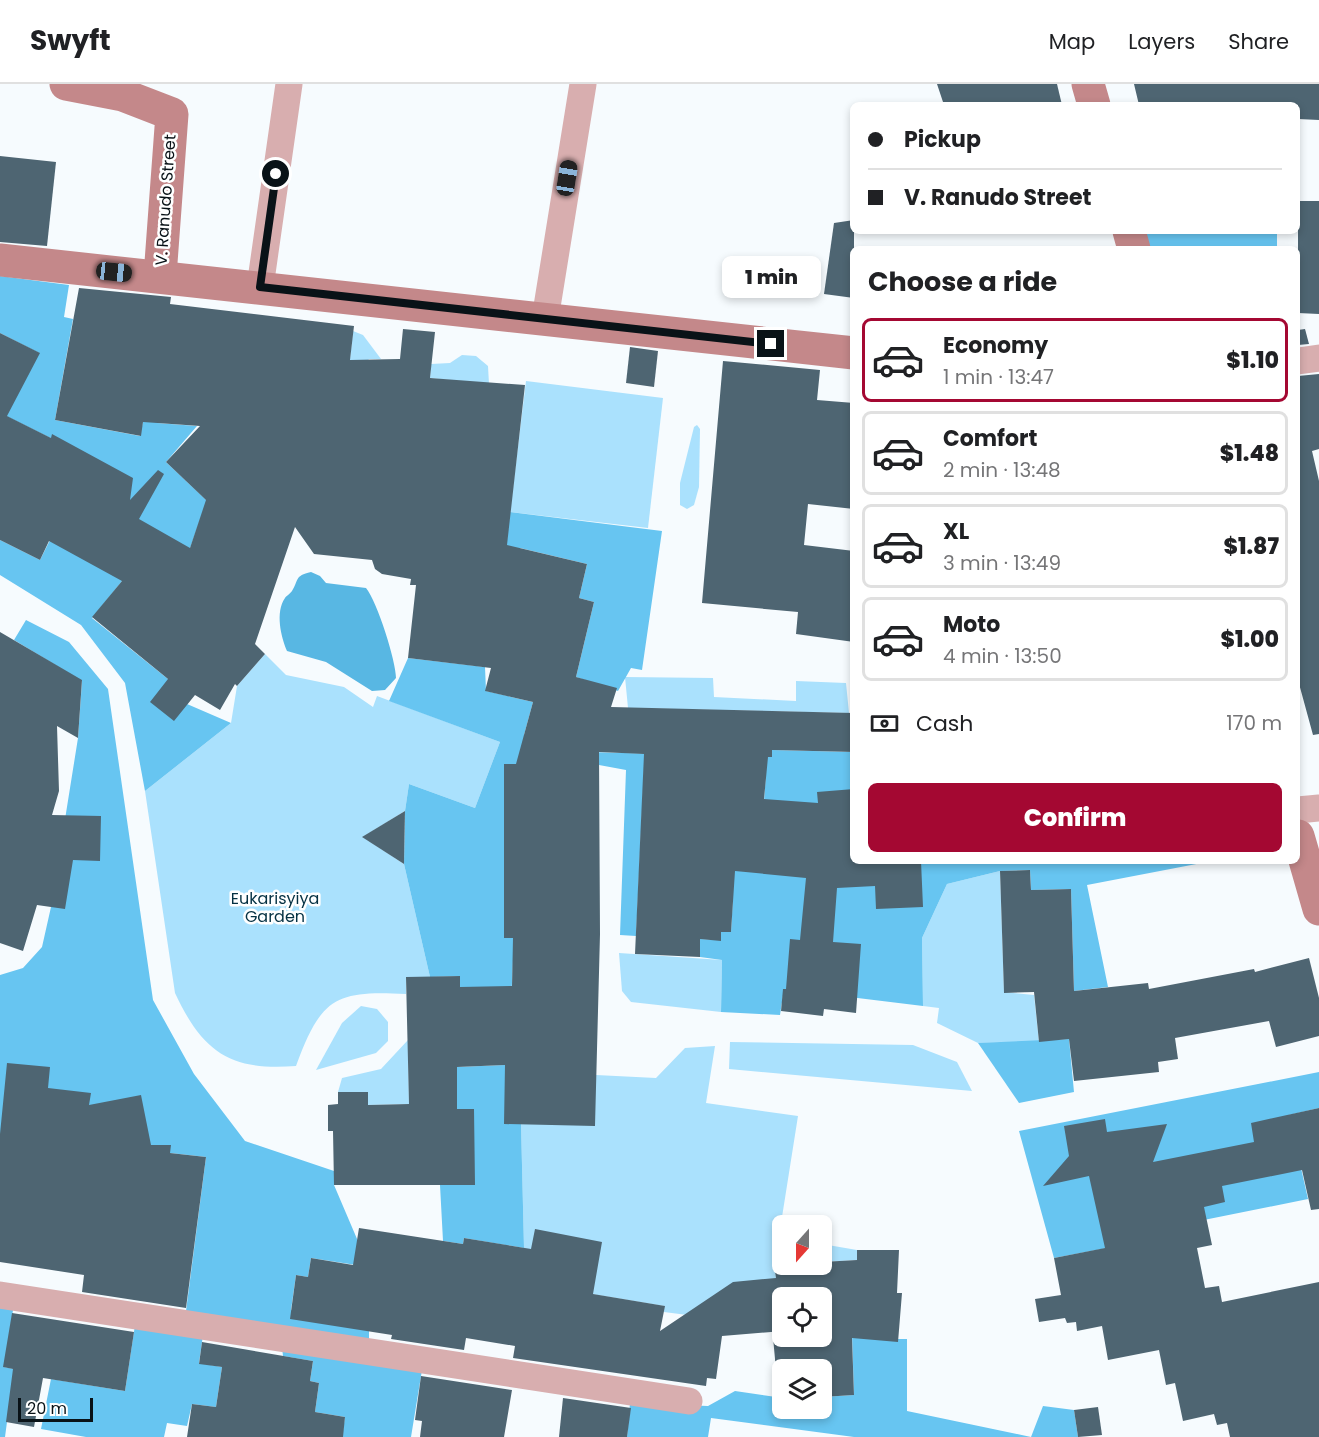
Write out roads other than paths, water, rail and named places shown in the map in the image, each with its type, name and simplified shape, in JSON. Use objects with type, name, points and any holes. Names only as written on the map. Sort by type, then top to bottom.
[{"type":"street","name":"V. Ranudo Street","points":[[66,84],[123,95],[172,114],[160,276],[850,353]]},
{"type":"street","points":[[260,287],[289,84]]},
{"type":"street","points":[[545,319],[583,84]]},
{"type":"street","points":[[1088,84],[1093,102]]},
{"type":"street","points":[[0,260],[160,276]]},
{"type":"street","points":[[1300,361],[1319,358]]},
{"type":"street","points":[[1300,810],[1319,808]]},
{"type":"street","points":[[1300,843],[1319,909]]},
{"type":"street","points":[[0,1295],[689,1401]]},
{"type":"park label","name":"Eukarisyiya Garden","points":[[275,907]]}]
